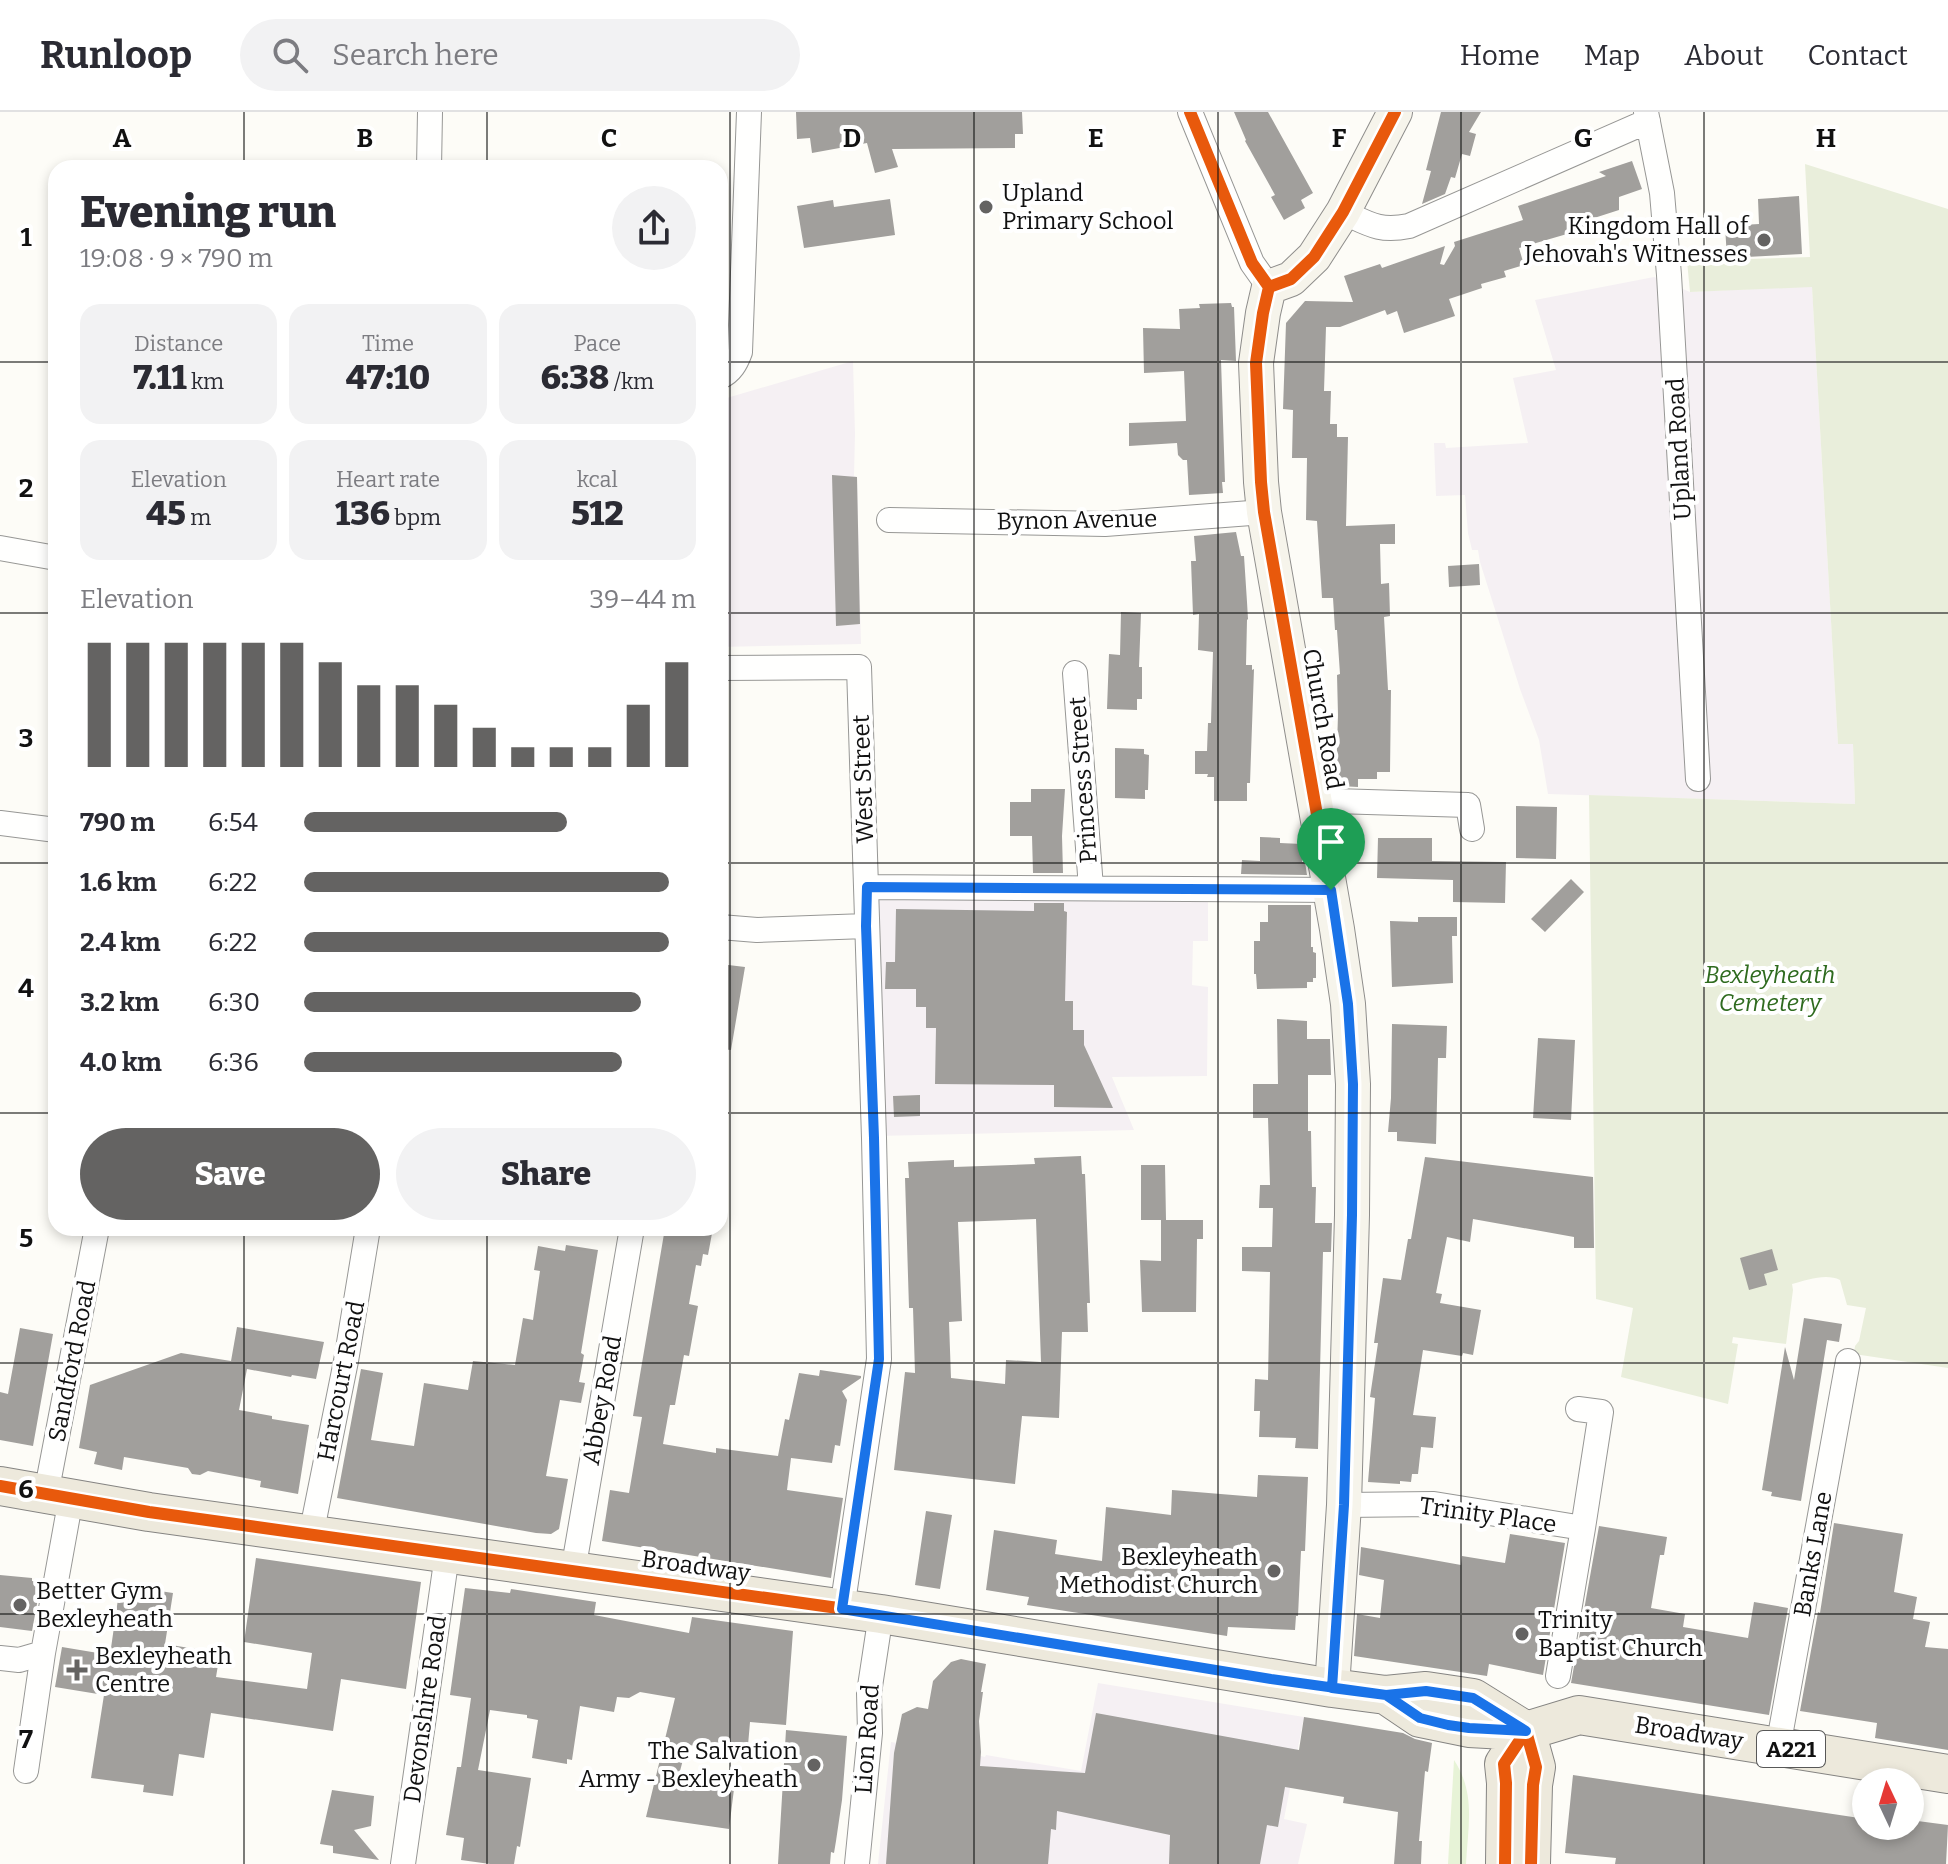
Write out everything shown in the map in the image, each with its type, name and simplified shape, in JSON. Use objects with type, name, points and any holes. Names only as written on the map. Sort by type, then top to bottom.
[{"type":"main road","name":"Broadway","points":[[0,1486],[149,1512],[881,1614],[1332,1688],[1386,1695],[1426,1691],[1473,1698],[1526,1731],[1852,1779]]},
{"type":"main road","name":"Broadway","points":[[1526,1731],[1579,1715],[1948,1774]]},
{"type":"main road","points":[[1505,1864],[1504,1764],[1526,1731]]},
{"type":"main road","points":[[1526,1731],[1536,1767],[1531,1864]]},
{"type":"main road","points":[[1924,1790],[1948,1794]]},
{"type":"street","points":[[429,160],[430,112]]},
{"type":"street","points":[[728,373],[736,364],[740,352],[749,112]]},
{"type":"street","points":[[1190,112],[1252,263],[1269,287],[1291,279],[1314,257],[1343,212],[1395,112]]},
{"type":"street","name":"Upland Road","points":[[1343,212],[1377,227],[1392,229],[1409,226],[1647,116],[1662,193],[1669,275],[1698,779]]},
{"type":"street","name":"Church Road","points":[[1269,287],[1256,363],[1264,512],[1331,890],[1348,1004],[1353,1084],[1353,1201],[1344,1505],[1332,1688]]},
{"type":"street","name":"Bynon Avenue","points":[[889,520],[1105,524],[1264,512]]},
{"type":"street","points":[[0,548],[48,557]]},
{"type":"street","name":"West Street","points":[[728,668],[859,667],[879,1359],[842,1609]]},
{"type":"street","name":"Princess Street","points":[[1075,673],[1091,888]]},
{"type":"street","points":[[1316,804],[1334,801],[1468,805],[1472,829]]},
{"type":"street","points":[[0,823],[48,829]]},
{"type":"street","points":[[867,887],[1331,890]]},
{"type":"street","points":[[728,928],[757,930],[866,926]]},
{"type":"street","name":"Sandford Road","points":[[26,1771],[43,1653],[81,1320],[96,1236]]},
{"type":"street","name":"Harcourt Road","points":[[311,1535],[346,1361],[367,1236]]},
{"type":"street","name":"Abbey Road","points":[[573,1571],[631,1236]]},
{"type":"street","name":"Banks Lane","points":[[1778,1747],[1848,1361]]},
{"type":"street","name":"Trinity Place","points":[[1558,1676],[1601,1412],[1578,1409]]},
{"type":"street","name":"Trinity Place","points":[[1344,1505],[1434,1504],[1583,1528]]},
{"type":"street","name":"Devonshire Road","points":[[403,1864],[447,1555]]},
{"type":"street","name":"Lion Road","points":[[857,1864],[870,1733],[869,1693],[881,1614]]},
{"type":"street","points":[[0,1658],[19,1660],[43,1653]]},
{"type":"shaded area","points":[[1654,277],[1690,292],[1812,286],[1838,743],[1853,744],[1855,804],[1548,794],[1539,740],[1520,689],[1478,550],[1472,550],[1465,495],[1436,496],[1434,443],[1445,443],[1446,448],[1528,443],[1513,378],[1556,370],[1535,300]]},
{"type":"shaded area","points":[[853,361],[861,644],[728,647],[728,398]]},
{"type":"shaded area","points":[[873,891],[1208,892],[1208,941],[1193,941],[1192,985],[1208,987],[1207,1076],[1112,1077],[1134,1130],[876,1136]]},
{"type":"shaded area","points":[[1098,1683],[1304,1717],[1284,1819],[1307,1824],[1298,1864],[878,1864],[891,1742],[1081,1771]]},
{"type":"green space","name":"Bexleyheath Cemetery","points":[[1805,164],[1948,209],[1948,1368],[1854,1354],[1866,1308],[1847,1305],[1840,1280],[1816,1278],[1792,1284],[1786,1344],[1733,1337],[1732,1343],[1738,1344],[1728,1404],[1621,1377],[1633,1308],[1596,1299],[1589,795],[1855,804],[1853,744],[1838,744],[1812,287],[1690,292],[1687,261],[1810,257]]},
{"type":"green space","points":[[1454,1760],[1468,1798],[1466,1864],[1448,1864]]},
{"type":"building","points":[[796,112],[1022,112],[1023,134],[1015,134],[1015,148],[892,149],[898,167],[875,173],[867,143],[812,153],[810,138],[797,139]]},
{"type":"building","points":[[1234,112],[1268,112],[1313,193],[1301,200],[1305,208],[1284,220]]},
{"type":"building","points":[[1441,112],[1481,112],[1469,132],[1476,134],[1470,156],[1462,154],[1455,178],[1451,177],[1445,194],[1422,204],[1431,171],[1426,170]]},
{"type":"building","points":[[1632,161],[1642,189],[1619,197],[1619,210],[1591,219],[1591,227],[1519,248],[1524,265],[1504,271],[1506,277],[1481,284],[1482,288],[1449,299],[1455,316],[1404,333],[1397,311],[1387,315],[1385,310],[1340,327],[1326,327],[1324,391],[1331,391],[1330,424],[1337,424],[1337,437],[1348,437],[1346,526],[1395,524],[1395,544],[1380,544],[1381,584],[1389,583],[1390,616],[1384,617],[1388,690],[1391,690],[1390,772],[1377,772],[1377,779],[1358,779],[1358,787],[1340,786],[1340,778],[1336,778],[1337,675],[1340,674],[1337,630],[1333,598],[1322,598],[1317,521],[1306,520],[1307,458],[1292,458],[1293,410],[1283,409],[1286,323],[1305,301],[1353,302],[1344,276],[1380,264],[1382,268],[1445,246],[1440,264],[1444,265],[1455,246],[1454,242],[1523,220],[1518,206],[1606,176],[1599,172]]},
{"type":"building","name":"Kingdom Hall of Jehovah's Witnesses","points":[[1799,196],[1802,254],[1727,258],[1725,226],[1759,224],[1758,199]]},
{"type":"building","points":[[890,199],[895,235],[804,248],[797,206],[833,200],[834,207]]},
{"type":"building","points":[[1231,303],[1234,307],[1236,361],[1221,360],[1223,493],[1189,495],[1187,460],[1178,455],[1177,443],[1129,446],[1129,423],[1186,421],[1184,371],[1144,373],[1143,328],[1180,329],[1179,309],[1200,308],[1199,304]]},
{"type":"building","points":[[832,475],[857,477],[860,624],[836,626]]},
{"type":"building","points":[[1236,532],[1241,556],[1244,556],[1248,619],[1246,665],[1252,665],[1254,669],[1250,783],[1247,783],[1247,801],[1214,801],[1214,777],[1195,774],[1195,751],[1207,751],[1213,652],[1198,650],[1199,614],[1193,615],[1191,561],[1196,561],[1194,536]]},
{"type":"building","points":[[1479,564],[1480,585],[1449,587],[1448,566]]},
{"type":"building","points":[[1121,612],[1141,613],[1139,667],[1142,667],[1142,699],[1137,699],[1137,710],[1107,709],[1109,654],[1120,655]]},
{"type":"building","points":[[1115,748],[1144,749],[1144,754],[1149,755],[1145,799],[1115,798]]},
{"type":"building","points":[[1031,789],[1065,789],[1063,873],[1033,873],[1032,836],[1010,836],[1010,802],[1031,802]]},
{"type":"building","points":[[1516,806],[1557,807],[1556,859],[1516,858]]},
{"type":"building","points":[[1260,837],[1280,838],[1280,843],[1302,844],[1302,862],[1305,862],[1307,875],[1241,874],[1242,860],[1260,861]]},
{"type":"building","points":[[1378,838],[1432,838],[1432,861],[1506,862],[1505,903],[1453,902],[1453,880],[1377,878]]},
{"type":"building","points":[[1571,879],[1584,892],[1545,932],[1531,919]]},
{"type":"building","points":[[1034,903],[1064,903],[1064,911],[1067,912],[1065,1001],[1073,1001],[1073,1030],[1084,1030],[1084,1045],[1113,1108],[1054,1107],[1054,1085],[935,1084],[936,1028],[926,1028],[926,1007],[916,1007],[916,989],[885,989],[886,962],[895,962],[896,909],[1034,911]]},
{"type":"building","points":[[1268,905],[1311,905],[1311,947],[1316,953],[1316,978],[1313,982],[1307,982],[1307,988],[1257,989],[1254,941],[1260,941],[1260,922],[1268,922]]},
{"type":"building","points":[[1418,917],[1457,917],[1457,936],[1452,936],[1453,983],[1392,987],[1390,921],[1418,922]]},
{"type":"building","points":[[728,965],[745,967],[731,1050],[728,1050]]},
{"type":"building","points":[[1277,1019],[1307,1021],[1307,1039],[1330,1039],[1331,1075],[1308,1075],[1312,1187],[1316,1187],[1315,1223],[1332,1223],[1331,1252],[1323,1252],[1318,1449],[1295,1448],[1296,1438],[1259,1437],[1260,1411],[1254,1411],[1255,1379],[1268,1380],[1270,1272],[1242,1271],[1242,1247],[1272,1247],[1273,1208],[1259,1208],[1260,1185],[1270,1185],[1268,1118],[1253,1118],[1253,1084],[1278,1084]]},
{"type":"building","points":[[1392,1024],[1447,1026],[1446,1058],[1438,1058],[1436,1144],[1397,1141],[1397,1132],[1388,1132]]},
{"type":"building","points":[[1538,1038],[1575,1040],[1571,1120],[1533,1118]]},
{"type":"building","points":[[920,1095],[920,1116],[894,1117],[893,1096]]},
{"type":"building","points":[[1081,1156],[1082,1174],[1085,1174],[1090,1303],[1087,1303],[1088,1332],[1062,1332],[1059,1418],[1022,1416],[1015,1484],[894,1470],[905,1372],[915,1373],[913,1308],[909,1308],[905,1178],[909,1178],[908,1162],[954,1160],[954,1167],[1035,1164],[1034,1158]],"holes":[[[1036,1219],[1041,1362],[1006,1360],[1005,1384],[951,1378],[949,1322],[962,1321],[958,1222]]]},
{"type":"building","points":[[1425,1157],[1593,1177],[1594,1248],[1574,1248],[1574,1237],[1473,1219],[1470,1242],[1447,1237],[1436,1293],[1442,1294],[1440,1303],[1481,1310],[1473,1355],[1423,1350],[1413,1415],[1436,1417],[1433,1448],[1421,1447],[1418,1474],[1412,1474],[1411,1482],[1368,1482],[1375,1398],[1370,1397],[1383,1278],[1401,1280]]},
{"type":"building","points":[[1141,1165],[1165,1165],[1166,1220],[1141,1220]]},
{"type":"building","points":[[1161,1220],[1203,1220],[1203,1239],[1197,1239],[1196,1312],[1142,1312],[1140,1260],[1161,1261]]},
{"type":"building","points":[[664,1236],[712,1236],[708,1255],[703,1254],[701,1266],[696,1265],[689,1304],[698,1306],[689,1356],[684,1355],[675,1405],[670,1405],[663,1444],[716,1453],[716,1448],[778,1456],[799,1373],[819,1376],[820,1370],[861,1376],[842,1391],[847,1400],[840,1446],[835,1445],[832,1463],[791,1458],[787,1490],[843,1498],[831,1578],[602,1541],[610,1490],[629,1493],[642,1417],[633,1416]]},
{"type":"building","points":[[566,1245],[598,1250],[581,1353],[584,1355],[579,1382],[585,1383],[581,1403],[560,1400],[546,1476],[568,1479],[559,1529],[551,1534],[536,1533],[337,1498],[361,1369],[383,1373],[371,1440],[414,1446],[424,1383],[468,1390],[473,1361],[515,1365],[523,1318],[533,1320],[540,1271],[534,1270],[538,1246],[565,1251]]},
{"type":"building","points":[[1772,1249],[1778,1270],[1764,1274],[1767,1285],[1749,1290],[1740,1258]]},
{"type":"building","points":[[1804,1318],[1842,1324],[1839,1342],[1827,1340],[1801,1501],[1771,1496],[1772,1492],[1762,1490],[1785,1347],[1794,1380]]},
{"type":"building","points":[[237,1327],[324,1342],[316,1379],[247,1369],[239,1410],[309,1425],[298,1494],[260,1487],[261,1481],[208,1471],[200,1475],[192,1474],[188,1468],[124,1457],[122,1470],[94,1464],[97,1452],[79,1448],[90,1385],[181,1353],[231,1361]]},
{"type":"building","points":[[20,1328],[53,1334],[33,1446],[0,1440],[0,1392],[8,1394]]},
{"type":"building","points":[[1258,1475],[1308,1477],[1305,1551],[1301,1551],[1295,1630],[1228,1627],[1227,1636],[1027,1605],[1029,1597],[986,1590],[994,1530],[1057,1540],[1055,1554],[1102,1561],[1106,1507],[1171,1515],[1172,1490],[1257,1497]]},
{"type":"building","points":[[926,1511],[952,1515],[940,1589],[915,1585]]},
{"type":"building","points":[[1834,1523],[1903,1534],[1894,1592],[1917,1597],[1913,1619],[1930,1622],[1925,1647],[1948,1649],[1948,1750],[1875,1738],[1877,1723],[1800,1711]]},
{"type":"building","points":[[1599,1526],[1667,1537],[1664,1555],[1660,1555],[1651,1608],[1685,1614],[1683,1627],[1748,1638],[1754,1602],[1788,1608],[1769,1715],[1571,1683]]},
{"type":"building","points":[[1510,1534],[1565,1543],[1543,1675],[1489,1664],[1487,1676],[1354,1656],[1357,1614],[1380,1618],[1384,1580],[1359,1575],[1361,1547],[1461,1565],[1462,1556],[1505,1563]]},
{"type":"building","points":[[256,1558],[421,1582],[406,1689],[341,1679],[333,1731],[211,1713],[204,1758],[179,1754],[173,1796],[143,1792],[144,1785],[91,1778],[104,1695],[55,1687],[62,1647],[110,1655],[120,1585],[173,1593],[165,1644],[220,1653],[216,1677],[307,1689],[312,1653],[244,1642]]},
{"type":"building","name":"Better Gym Bexleyheath","points":[[0,1575],[32,1578],[32,1581],[41,1582],[32,1631],[0,1627]]},
{"type":"building","points":[[465,1588],[510,1593],[511,1589],[596,1602],[594,1615],[689,1633],[692,1617],[793,1631],[786,1725],[750,1722],[747,1757],[726,1755],[727,1748],[687,1745],[677,1782],[734,1789],[729,1829],[646,1817],[675,1698],[640,1692],[629,1698],[617,1697],[614,1712],[580,1706],[572,1760],[567,1759],[567,1764],[532,1758],[538,1720],[527,1718],[527,1715],[490,1710],[478,1770],[531,1778],[520,1847],[517,1846],[514,1864],[461,1860],[464,1838],[446,1835],[457,1767],[461,1767],[471,1698],[450,1695]]},
{"type":"building","points":[[961,1659],[986,1664],[979,1721],[980,1766],[1085,1773],[1096,1713],[1299,1750],[1304,1717],[1403,1733],[1432,1743],[1428,1772],[1425,1771],[1419,1841],[1422,1841],[1421,1864],[1394,1864],[1398,1812],[1343,1803],[1344,1797],[1285,1787],[1278,1827],[1267,1825],[1260,1864],[1169,1864],[1170,1835],[1057,1811],[1056,1830],[1051,1829],[1048,1864],[886,1864],[894,1753],[902,1714],[917,1707],[928,1709],[933,1681],[951,1662]]},
{"type":"building","points":[[786,1730],[847,1736],[842,1800],[830,1864],[778,1864]]},
{"type":"building","points":[[1573,1775],[1852,1817],[1852,1840],[1924,1840],[1924,1822],[1948,1825],[1946,1864],[1615,1864],[1616,1858],[1565,1853]]},
{"type":"building","points":[[332,1790],[374,1796],[371,1826],[354,1830],[379,1860],[333,1853],[333,1846],[320,1844]]},
{"type":"cycle path","points":[[1190,112],[1252,263],[1269,287],[1256,363],[1264,512],[1348,1004],[1353,1084],[1352,1215],[1344,1505],[1332,1688]]},
{"type":"cycle path","points":[[1269,287],[1291,279],[1314,257],[1343,212],[1395,112]]},
{"type":"cycle path","points":[[0,1486],[149,1512],[881,1614],[1332,1688],[1386,1695],[1426,1691],[1473,1698],[1526,1731]]},
{"type":"cycle path","points":[[1386,1695],[1420,1718],[1469,1728],[1522,1731]]},
{"type":"cycle path","points":[[1526,1731],[1536,1767],[1531,1864]]},
{"type":"cycle path","points":[[1505,1864],[1504,1764],[1526,1731]]},
{"type":"place","name":"Upland Primary School","points":[[986,207]]},
{"type":"place","name":"Kingdom Hall of Jehovah's Witnesses","points":[[1764,240]]},
{"type":"place","name":"Bexleyheath Methodist Church","points":[[1274,1571]]},
{"type":"place","name":"Better Gym Bexleyheath","points":[[20,1605]]},
{"type":"place","name":"Trinity Baptist Church","points":[[1522,1634]]},
{"type":"place","name":"Bexleyheath Centre","points":[[77,1670]]},
{"type":"place","name":"The Salvation Army - Bexleyheath","points":[[814,1765]]},
{"type":"route","points":[[1331,890],[867,887],[879,1359],[842,1609],[1271,1679],[1332,1688],[1386,1695],[1420,1718],[1469,1728],[1526,1731],[1473,1698],[1426,1691],[1386,1695],[1332,1688],[1344,1505],[1353,1084],[1348,1004],[1331,890]]}]
